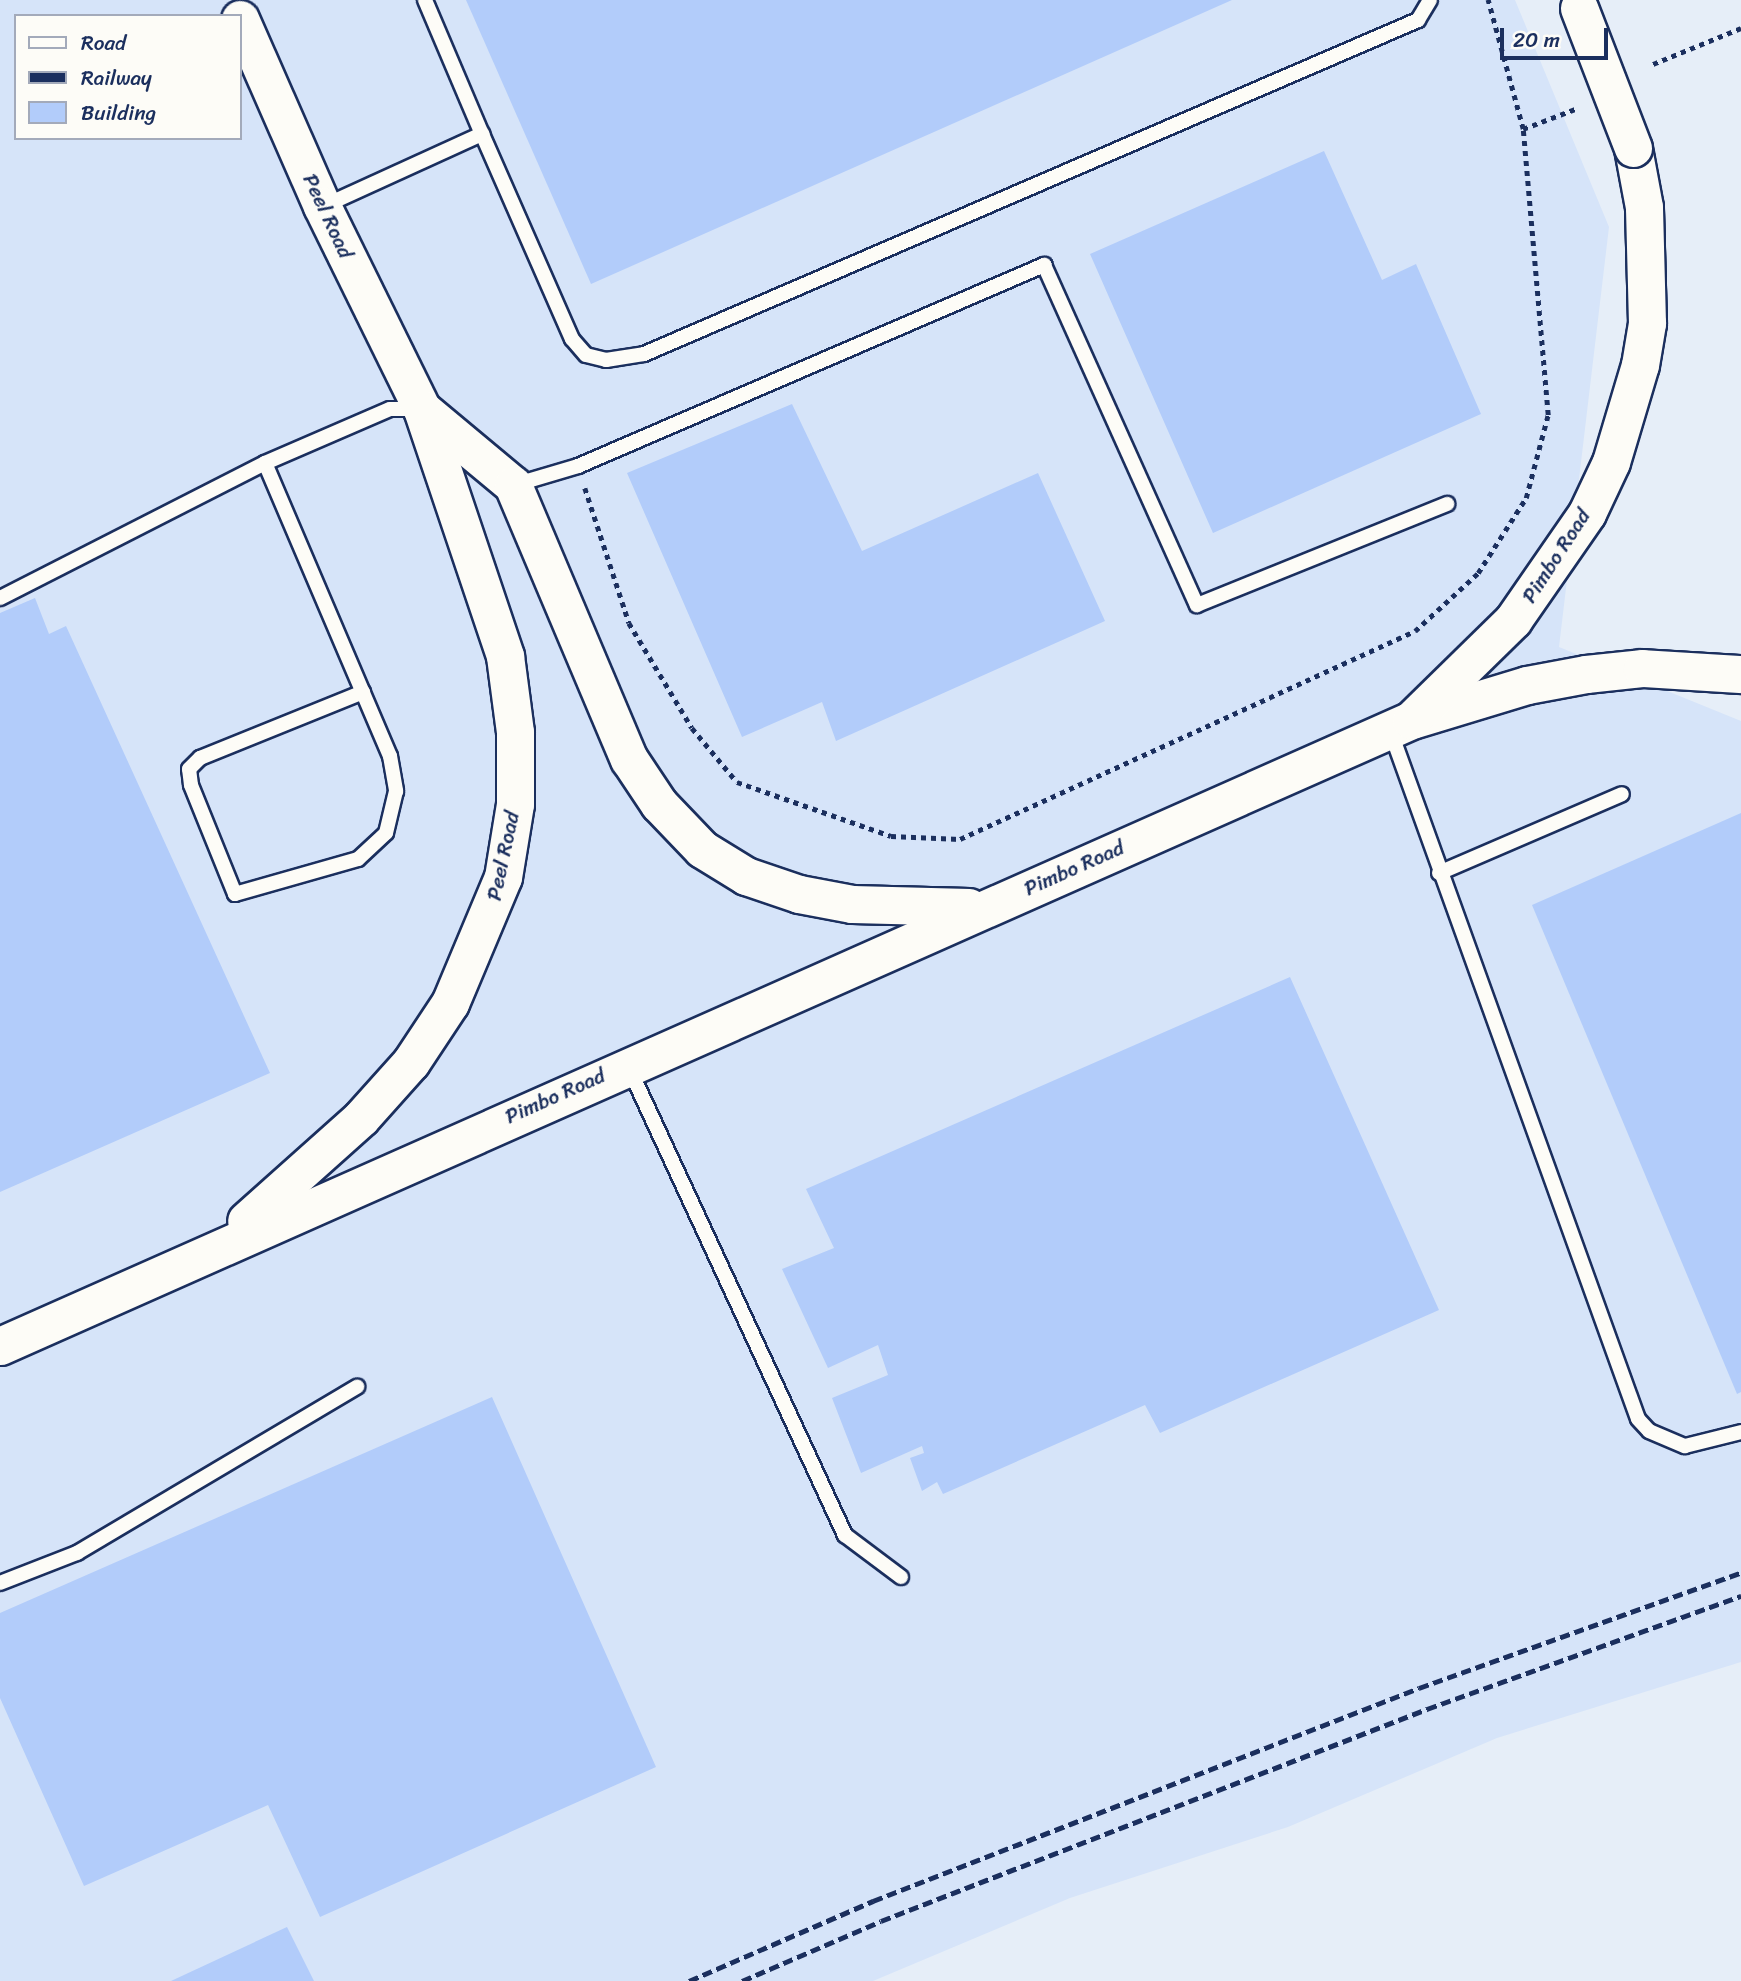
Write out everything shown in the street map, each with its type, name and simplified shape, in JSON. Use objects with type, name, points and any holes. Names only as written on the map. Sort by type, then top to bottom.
[{"type":"street","name":"Pimbo Road","points":[[0,1346],[627,1064],[1400,724],[1513,620],[1574,533],[1611,462],[1637,378],[1647,323],[1644,207],[1633,148],[1578,4]]},
{"type":"street","name":"Peel Road","points":[[210,1251],[301,1175],[411,1062],[450,1003],[503,877],[515,780],[515,732],[505,656],[422,409],[322,206],[242,25]]},
{"type":"street","name":"Peel Road","points":[[422,409],[513,485],[629,759],[659,804],[702,849],[746,876],[799,894],[902,908],[987,906]]},
{"type":"street","points":[[1400,724],[1527,685],[1586,674],[1642,668],[1741,674]]},
{"type":"lane","points":[[425,0],[572,340],[586,355],[606,360],[644,354],[1418,20],[1430,0]]},
{"type":"lane","points":[[322,206],[481,134]]},
{"type":"lane","points":[[513,485],[578,466],[1044,265],[1197,605],[1447,504]]},
{"type":"lane","points":[[0,598],[265,463],[390,409],[422,409]]},
{"type":"lane","points":[[265,463],[363,692],[390,756],[396,791],[386,833],[358,859],[234,894],[191,785],[189,769],[200,758],[363,692]]},
{"type":"lane","points":[[1400,724],[1439,873],[1638,1419],[1649,1432],[1685,1446],[1741,1432]]},
{"type":"lane","points":[[1439,873],[1622,793]]},
{"type":"lane","points":[[627,1064],[845,1535],[901,1577]]},
{"type":"lane","points":[[0,1583],[77,1553],[357,1387]]},
{"type":"path","points":[[1653,65],[1741,27]]},
{"type":"path","points":[[1523,129],[1584,106]]},
{"type":"shaded area","points":[[0,0],[1515,0],[1609,227],[1559,647],[1741,721],[1741,1662],[1497,1738],[1288,1827],[1070,1898],[873,1981],[0,1981]]},
{"type":"building","points":[[466,0],[1232,0],[591,284]]},
{"type":"building","points":[[1324,151],[1382,280],[1416,264],[1481,414],[1213,533],[1090,254]]},
{"type":"building","points":[[792,404],[862,551],[1038,473],[1105,621],[836,741],[822,702],[742,737],[627,473]]},
{"type":"building","points":[[35,598],[49,634],[66,626],[270,1073],[0,1192],[0,613]]},
{"type":"building","points":[[1741,813],[1741,1392],[1737,1394],[1532,905]]},
{"type":"building","points":[[1290,977],[1439,1310],[1160,1433],[1145,1405],[943,1494],[937,1482],[922,1491],[910,1458],[924,1453],[922,1446],[861,1473],[832,1398],[888,1375],[878,1345],[828,1368],[782,1269],[834,1248],[806,1189]]},
{"type":"building","points":[[492,1397],[656,1767],[320,1917],[268,1805],[84,1886],[0,1698],[0,1613]]},
{"type":"building","points":[[287,1927],[314,1981],[171,1981]]},
{"type":"railway","points":[[689,1981],[873,1901],[1419,1688],[1741,1573]]},
{"type":"railway","points":[[742,1981],[881,1921],[1427,1709],[1741,1596]]}]
